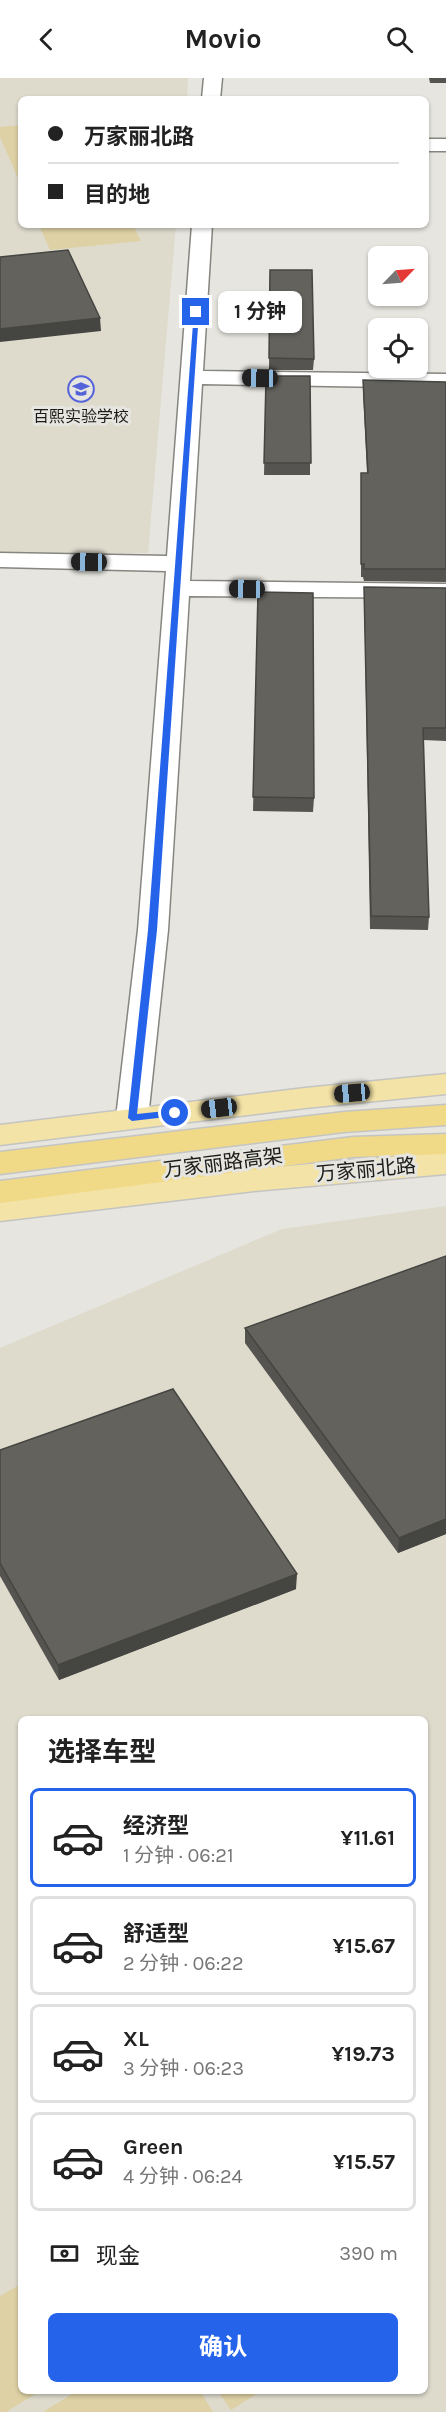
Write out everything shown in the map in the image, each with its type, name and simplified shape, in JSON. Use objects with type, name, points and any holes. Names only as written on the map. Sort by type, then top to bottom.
[{"type":"highway","name":"万家丽路高架","points":[[0,1163],[344,1122],[446,1115]]},
{"type":"highway","name":"万家丽路高架","points":[[0,1192],[353,1147],[446,1144]]},
{"type":"main road","points":[[0,1135],[132,1118],[446,1084]]},
{"type":"main road","name":"万家丽北路","points":[[0,1210],[254,1180],[446,1163]]},
{"type":"street","points":[[211,96],[213,78]]},
{"type":"street","points":[[429,145],[446,145]]},
{"type":"street","points":[[132,1118],[153,930],[202,228]]},
{"type":"street","points":[[192,377],[446,381]]},
{"type":"street","points":[[0,560],[177,576],[446,591]]},
{"type":"shaded area","name":"百熙实验学校","points":[[0,78],[188,78],[187,96],[18,96],[18,228],[176,228],[148,553],[88,554],[59,564],[0,562]]},
{"type":"shaded area","points":[[18,125],[18,178],[0,137],[0,127]]},
{"type":"shaded area","points":[[40,228],[134,228],[141,241],[50,250]]},
{"type":"shaded area","points":[[446,1206],[446,2412],[0,2412],[0,1348],[282,1229]]},
{"type":"shaded area","points":[[18,2286],[18,2394],[35,2394],[6,2412],[0,2412],[0,2296]]},
{"type":"shaded area","points":[[72,2394],[202,2394],[213,2412],[43,2412]]},
{"type":"shaded area","points":[[220,2394],[256,2394],[231,2410]]},
{"type":"building","points":[[68,250],[100,318],[0,329],[0,257]]},
{"type":"building","points":[[270,270],[312,270],[314,359],[269,358]]},
{"type":"building","points":[[269,376],[310,376],[311,463],[264,463],[266,379],[269,379]]},
{"type":"building","points":[[363,380],[446,382],[446,569],[364,569],[364,564],[361,564],[361,473],[368,473]]},
{"type":"building","points":[[364,587],[446,588],[446,728],[423,728],[429,917],[371,916]]},
{"type":"building","points":[[258,592],[313,593],[314,798],[253,797]]},
{"type":"building","points":[[446,1256],[446,1519],[399,1538],[245,1328]]},
{"type":"building","points":[[173,1389],[297,1574],[58,1665],[0,1563],[0,1450]]},
{"type":"place","name":"百熙实验学校","points":[[81,389]]},
{"type":"route","points":[[175,1113],[132,1118],[153,930],[196,312]]}]
